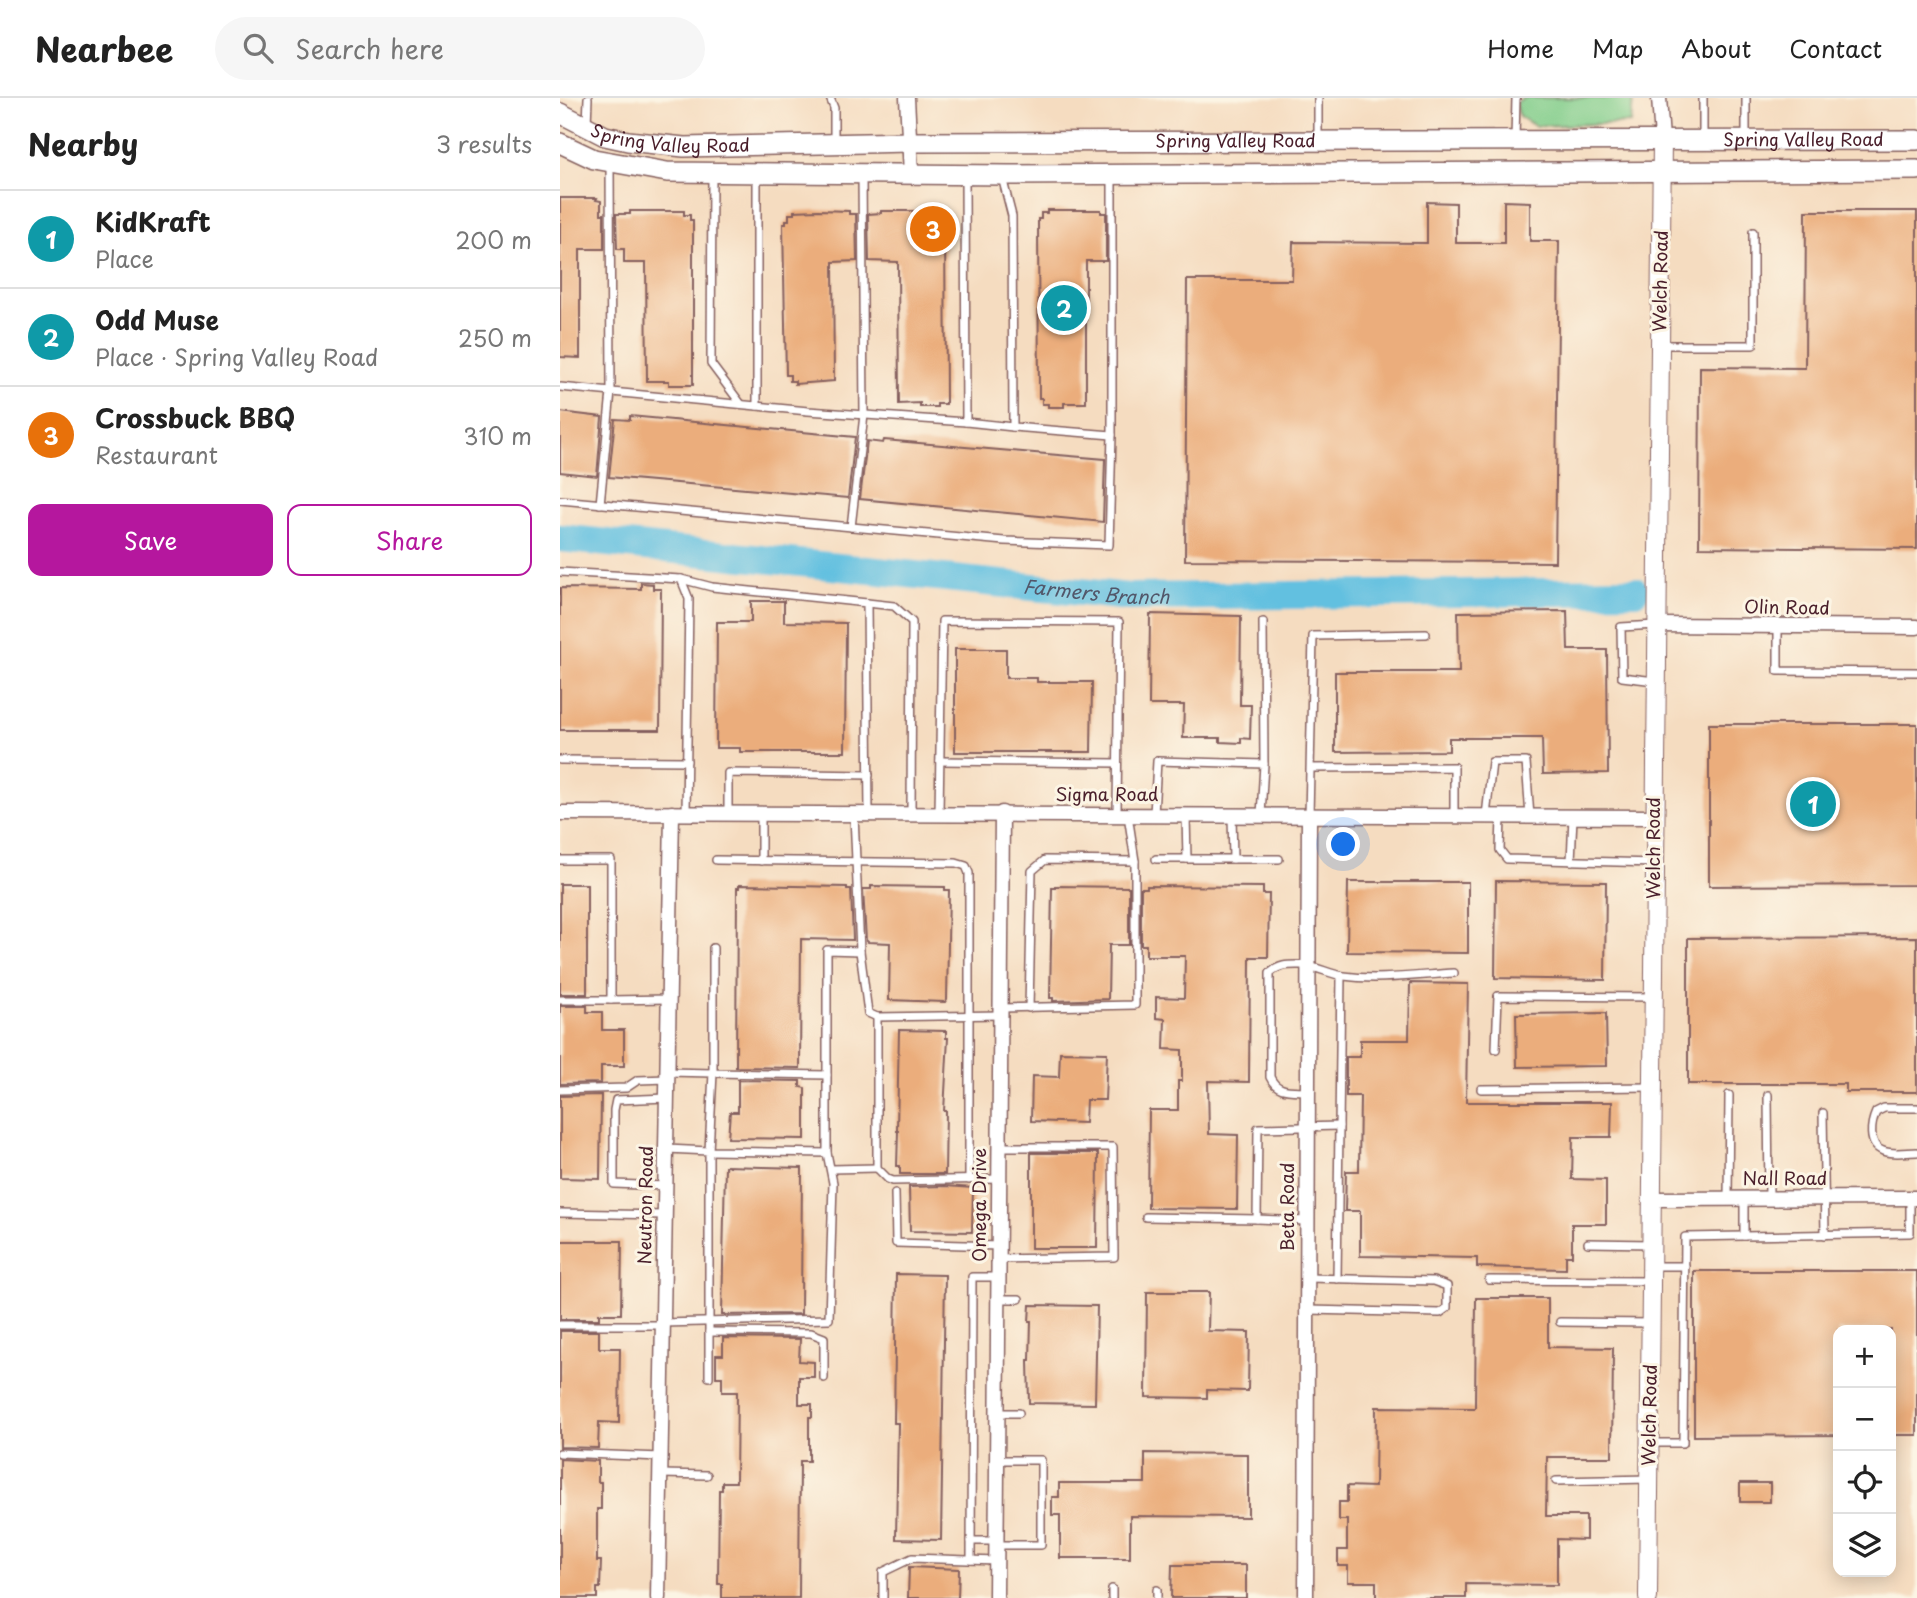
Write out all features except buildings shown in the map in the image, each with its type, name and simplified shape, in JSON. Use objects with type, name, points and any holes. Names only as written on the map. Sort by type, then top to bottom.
[{"type":"main road","name":"Spring Valley Road","points":[[560,113],[605,136],[684,147],[909,142],[1917,140]]},
{"type":"main road","name":"Spring Valley Road","points":[[560,143],[594,159],[667,172],[1182,175],[1917,170]]},
{"type":"main road","points":[[1182,143],[1182,175]]},
{"type":"street","points":[[907,98],[911,174]]},
{"type":"street","name":"Welch Road","points":[[1648,1598],[1662,173],[1659,98]]},
{"type":"street","name":"Olin Road","points":[[1657,625],[1917,627]]},
{"type":"street","name":"Sigma Road","points":[[560,813],[1654,817]]},
{"type":"street","name":"Neutron Road","points":[[658,1598],[668,1098],[667,999],[679,813]]},
{"type":"street","name":"Omega Drive","points":[[996,1598],[1002,813]]},
{"type":"street","name":"Beta Road","points":[[1306,1598],[1309,816]]},
{"type":"street","name":"Nall Road","points":[[1653,1199],[1913,1198]]},
{"type":"lane","points":[[587,127],[589,98]]},
{"type":"lane","points":[[830,98],[834,108],[834,144]]},
{"type":"lane","points":[[1318,98],[1318,142]]},
{"type":"lane","points":[[1515,141],[1516,98]]},
{"type":"lane","points":[[1703,98],[1703,139]]},
{"type":"lane","points":[[1746,98],[1746,139]]},
{"type":"lane","points":[[600,504],[611,392],[610,162]]},
{"type":"lane","points":[[712,172],[711,364],[741,404]]},
{"type":"lane","points":[[757,172],[758,406]]},
{"type":"lane","points":[[851,527],[864,415],[862,173]]},
{"type":"lane","points":[[965,175],[966,422]]},
{"type":"lane","points":[[1002,175],[1012,216],[1013,427]]},
{"type":"lane","points":[[560,500],[1004,541],[1109,545],[1112,435],[1112,175]]},
{"type":"lane","points":[[1660,345],[1753,345],[1753,232]]},
{"type":"lane","points":[[560,387],[1112,435]]},
{"type":"lane","points":[[560,572],[681,579],[712,587],[894,606],[912,622],[911,813]]},
{"type":"lane","points":[[679,813],[687,761],[689,598],[681,579]]},
{"type":"lane","points":[[867,603],[869,814]]},
{"type":"lane","points":[[854,815],[859,951],[868,1013],[877,1017],[969,1016],[1029,1007],[1135,1005],[1135,861],[1123,814],[1117,763],[1119,622],[942,621],[939,813]]},
{"type":"lane","points":[[1261,815],[1264,764],[1263,622]]},
{"type":"lane","points":[[1656,681],[1622,677],[1621,627],[1657,625]]},
{"type":"lane","points":[[1778,627],[1778,671],[1917,672]]},
{"type":"lane","points":[[1309,816],[1313,636],[1426,634]]},
{"type":"lane","points":[[560,760],[687,761]]},
{"type":"lane","points":[[940,761],[1117,763]]},
{"type":"lane","points":[[1154,814],[1157,761],[1264,764]]},
{"type":"lane","points":[[1530,817],[1526,762],[1492,762],[1494,817],[1500,850],[1507,859],[1654,863]]},
{"type":"lane","points":[[1311,768],[1454,767],[1454,816]]},
{"type":"lane","points":[[728,814],[728,773],[869,775]]},
{"type":"lane","points":[[761,815],[761,861]]},
{"type":"lane","points":[[1186,815],[1186,859]]},
{"type":"lane","points":[[1232,815],[1233,859]]},
{"type":"lane","points":[[1571,861],[1573,817]]},
{"type":"lane","points":[[1156,859],[1279,859]]},
{"type":"lane","points":[[560,860],[611,860],[611,1000]]},
{"type":"lane","points":[[716,860],[956,863],[967,869],[969,1180]]},
{"type":"lane","points":[[1029,1007],[1032,872],[1045,860],[1135,861]]},
{"type":"lane","points":[[709,1377],[709,1150],[713,1073],[713,948]]},
{"type":"lane","points":[[560,1325],[829,1319],[833,1183],[827,1153],[827,950],[859,951]]},
{"type":"lane","points":[[1308,1091],[1281,1090],[1275,1086],[1269,1072],[1270,973],[1284,965],[1308,966],[1341,975],[1454,973]]},
{"type":"lane","points":[[1337,1279],[1341,975]]},
{"type":"lane","points":[[1496,1049],[1497,996],[1654,997]]},
{"type":"lane","points":[[560,1000],[667,999]]},
{"type":"lane","points":[[877,1017],[877,1168],[893,1181],[999,1179]]},
{"type":"lane","points":[[560,1090],[626,1088],[638,1080],[713,1073],[827,1075]]},
{"type":"lane","points":[[1481,1088],[1654,1087]]},
{"type":"lane","points":[[1728,1199],[1729,1095]]},
{"type":"lane","points":[[1768,1095],[1769,1199]]},
{"type":"lane","points":[[666,1186],[614,1184],[614,1110],[616,1100],[668,1098]]},
{"type":"lane","points":[[1917,1108],[1884,1108],[1876,1112],[1872,1122],[1872,1136],[1877,1147],[1884,1152],[1917,1152]]},
{"type":"lane","points":[[1824,1113],[1825,1235]]},
{"type":"lane","points":[[1257,1219],[1258,1128],[1339,1126]]},
{"type":"lane","points":[[895,1193],[896,1243],[1114,1258],[1113,1147],[999,1147]]},
{"type":"lane","points":[[667,1149],[827,1153]]},
{"type":"lane","points":[[831,1168],[877,1168]]},
{"type":"lane","points":[[1650,1443],[1683,1443],[1685,1237],[1910,1233],[1913,1198]]},
{"type":"lane","points":[[1744,1199],[1744,1236]]},
{"type":"lane","points":[[560,1213],[666,1215]]},
{"type":"lane","points":[[1146,1217],[1307,1221]]},
{"type":"lane","points":[[1588,1243],[1653,1244]]},
{"type":"lane","points":[[1489,1280],[1652,1274],[1685,1266]]},
{"type":"lane","points":[[971,1560],[972,1276],[998,1276]]},
{"type":"lane","points":[[1307,1278],[1433,1281],[1447,1286],[1447,1308],[1440,1313],[1307,1310]]},
{"type":"lane","points":[[998,1298],[1019,1299]]},
{"type":"lane","points":[[1560,1322],[1652,1323]]},
{"type":"lane","points":[[709,1332],[819,1335],[824,1338],[824,1378]]},
{"type":"lane","points":[[997,1413],[1019,1413]]},
{"type":"lane","points":[[560,1453],[661,1457]]},
{"type":"lane","points":[[883,1598],[883,1572],[899,1563],[912,1559],[971,1560],[996,1549],[1041,1545],[1041,1460],[997,1460]]},
{"type":"lane","points":[[660,1474],[707,1475]]},
{"type":"lane","points":[[1556,1481],[1650,1479]]},
{"type":"lane","points":[[971,1541],[996,1549]]},
{"type":"green space","points":[[1525,98],[1633,98],[1631,123],[1535,126],[1519,116],[1516,102]]},
{"type":"waterway","name":"Farmers Branch","points":[[560,538],[1129,597],[1635,591]]},
{"type":"place","name":"Crossbuck BBQ","points":[[933,229]]},
{"type":"place","name":"Odd Muse","points":[[1064,308]]},
{"type":"place","name":"KidKraft","points":[[1813,804]]}]
